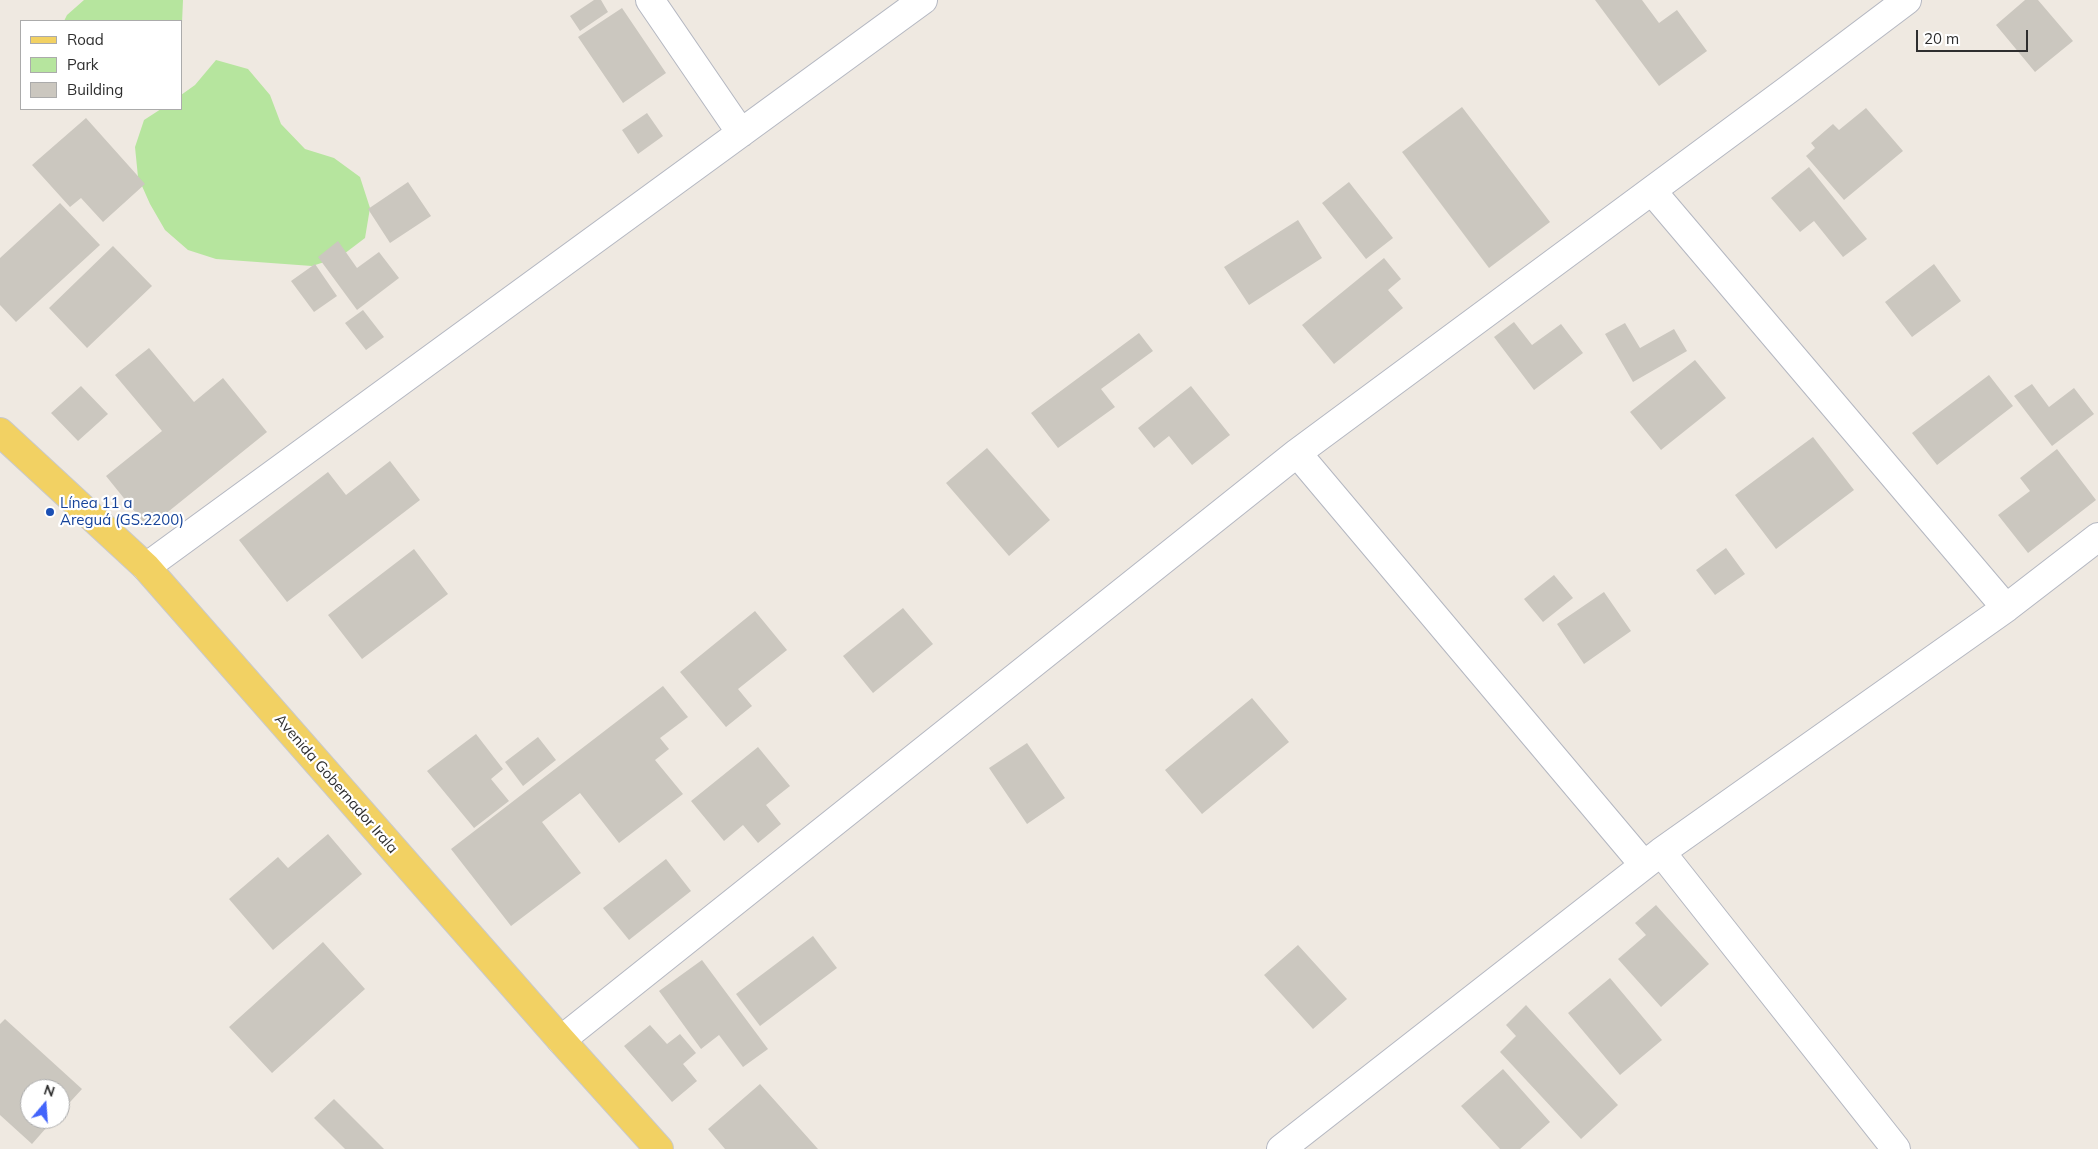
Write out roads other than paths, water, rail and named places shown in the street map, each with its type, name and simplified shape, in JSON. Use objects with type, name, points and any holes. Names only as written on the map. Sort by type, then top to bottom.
[{"type":"main road","name":"Avenida Gobernador Irala","points":[[0,432],[146,567],[659,1149]]},
{"type":"street","points":[[650,0],[741,133]]},
{"type":"street","points":[[146,567],[923,0]]},
{"type":"street","points":[[561,1040],[1297,453],[1907,0]]},
{"type":"street","points":[[1652,191],[2006,608]]},
{"type":"street","points":[[1297,453],[1653,858],[1896,1149]]},
{"type":"street","points":[[1281,1149],[1653,858],[2006,608],[2098,537]]},
{"type":"place","name":"Línea 11 a Areguá (GS.2200)","points":[[50,512]]}]
